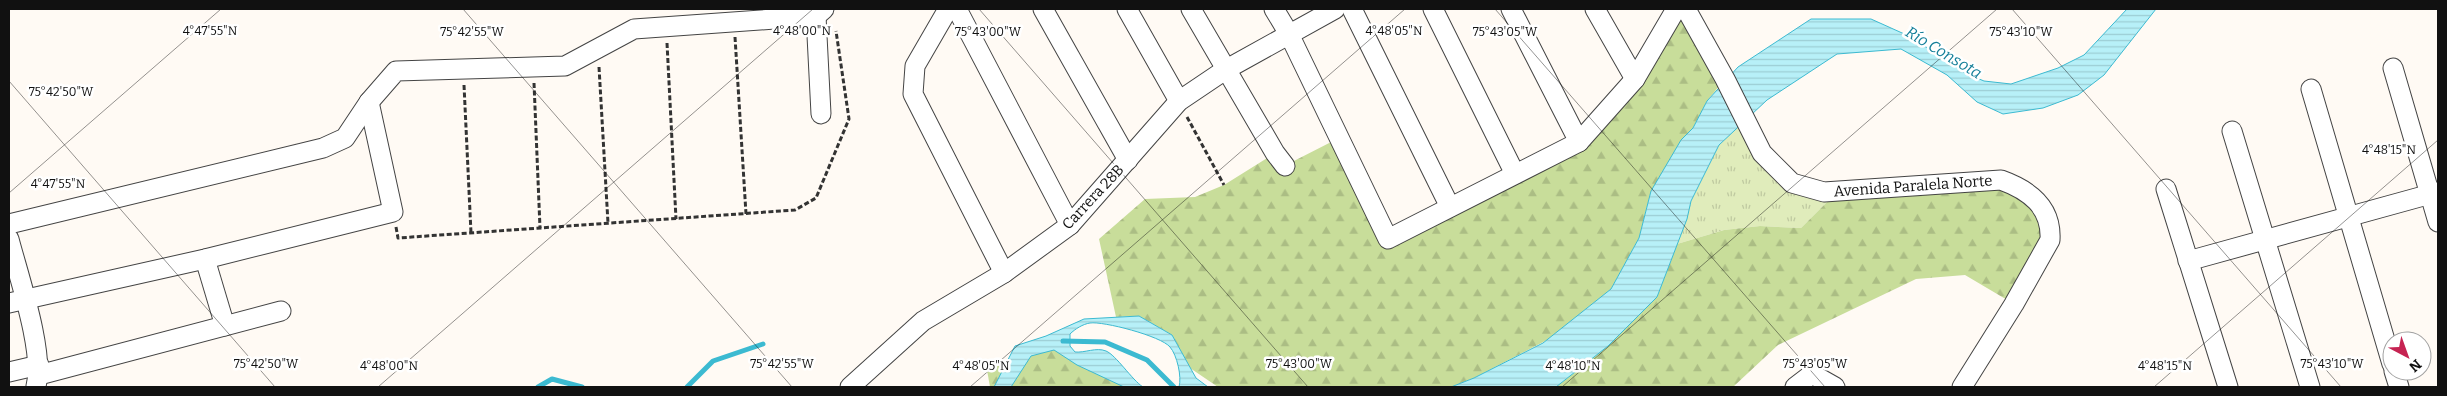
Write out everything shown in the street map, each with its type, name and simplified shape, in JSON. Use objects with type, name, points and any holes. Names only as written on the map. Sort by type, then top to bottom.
[{"type":"street","points":[[948,9],[915,66],[913,94],[1004,273]]},
{"type":"street","points":[[957,9],[1070,225]]},
{"type":"street","points":[[1043,9],[1128,160]]},
{"type":"street","points":[[1126,9],[1179,101]]},
{"type":"street","points":[[1191,9],[1275,153],[1286,166]]},
{"type":"street","points":[[1274,9],[1289,34],[1388,239],[1579,142],[1635,79],[1676,9]]},
{"type":"street","name":"Carrera 28B","points":[[850,387],[923,321],[1004,273],[1070,225],[1179,101],[1225,70],[1335,9]]},
{"type":"street","points":[[1352,9],[1450,207]]},
{"type":"street","points":[[1433,9],[1516,174]]},
{"type":"street","points":[[1511,9],[1579,142]]},
{"type":"street","points":[[1594,9],[1635,79]]},
{"type":"street","name":"Avenida Paralela Norte","points":[[1686,9],[1725,79],[1762,153],[1792,183],[1824,192],[2001,180],[2021,187],[2037,201],[2048,218],[2051,229],[2050,240],[2014,304],[1962,387]]},
{"type":"street","points":[[9,224],[324,148],[345,138],[368,102],[396,71],[565,66],[634,29],[734,22],[820,12],[821,114]]},
{"type":"street","points":[[2393,68],[2434,193],[2438,222]]},
{"type":"street","points":[[2310,89],[2382,331]]},
{"type":"street","points":[[17,301],[204,259],[393,212],[368,102]]},
{"type":"street","points":[[2232,131],[2310,387]]},
{"type":"street","points":[[2166,189],[2228,387]]},
{"type":"street","points":[[2188,261],[2434,193]]},
{"type":"street","points":[[9,239],[17,301],[38,376]]},
{"type":"street","points":[[204,259],[225,326]]},
{"type":"street","points":[[9,372],[38,376],[281,311]]},
{"type":"street","points":[[1795,387],[1812,374],[1835,387]]},
{"type":"path","points":[[734,22],[746,214]]},
{"type":"path","points":[[667,27],[676,219]]},
{"type":"path","points":[[398,238],[795,210],[816,198],[849,119],[836,27]]},
{"type":"path","points":[[598,49],[608,224]]},
{"type":"path","points":[[533,68],[540,228]]},
{"type":"path","points":[[463,69],[471,233]]},
{"type":"path","points":[[1179,101],[1224,185]]},
{"type":"green space","points":[[1676,9],[1725,79],[1707,101],[1693,128],[1651,191],[1639,238],[1611,289],[1547,340],[1474,378],[1451,387],[1218,387],[1190,368],[1172,335],[1139,316],[1116,317],[1099,239],[1145,199],[1195,197],[1224,185],[1275,153],[1286,165],[1339,138],[1388,239],[1579,142]]},
{"type":"green space","points":[[1745,119],[1792,183],[1838,191],[1801,228],[1760,226],[1724,230],[1677,244],[1691,201],[1719,145]]},
{"type":"green space","points":[[2020,187],[2051,229],[2014,304],[1965,275],[1916,279],[1778,345],[1733,387],[1556,387],[1608,346],[1657,297],[1677,244],[1724,230],[1760,226],[1801,228],[1838,191]]},
{"type":"green space","points":[[1052,346],[1139,387],[990,387],[987,370]]},
{"type":"water","points":[[2127,9],[2156,9],[2104,75],[2078,95],[2043,108],[2003,114],[1977,102],[1947,75],[1901,49],[1837,54],[1767,100],[1719,145],[1691,201],[1687,219],[1657,297],[1608,346],[1556,387],[1451,387],[1474,378],[1543,343],[1611,289],[1639,238],[1651,191],[1681,140],[1693,128],[1707,101],[1738,67],[1811,19],[1871,19],[1911,37],[1965,73],[1984,81],[2011,84],[2058,68],[2084,55]]},
{"type":"water","points":[[1139,316],[1172,335],[1196,378],[1208,387],[1179,387],[1179,372],[1173,351],[1156,338],[1107,324],[1090,323],[1079,327],[1070,334],[1070,346],[1075,352],[1098,350],[1110,353],[1143,387],[1124,387],[1077,365],[1054,350],[1031,356],[1011,387],[994,387],[1015,346],[1046,336],[1084,319]]},
{"type":"waterway","name":"Río Consota","points":[[1063,341],[1105,342],[1147,360],[1174,387]]},
{"type":"waterway","points":[[687,387],[713,361],[763,344]]},
{"type":"waterway","points":[[538,387],[552,379],[582,387]]}]
